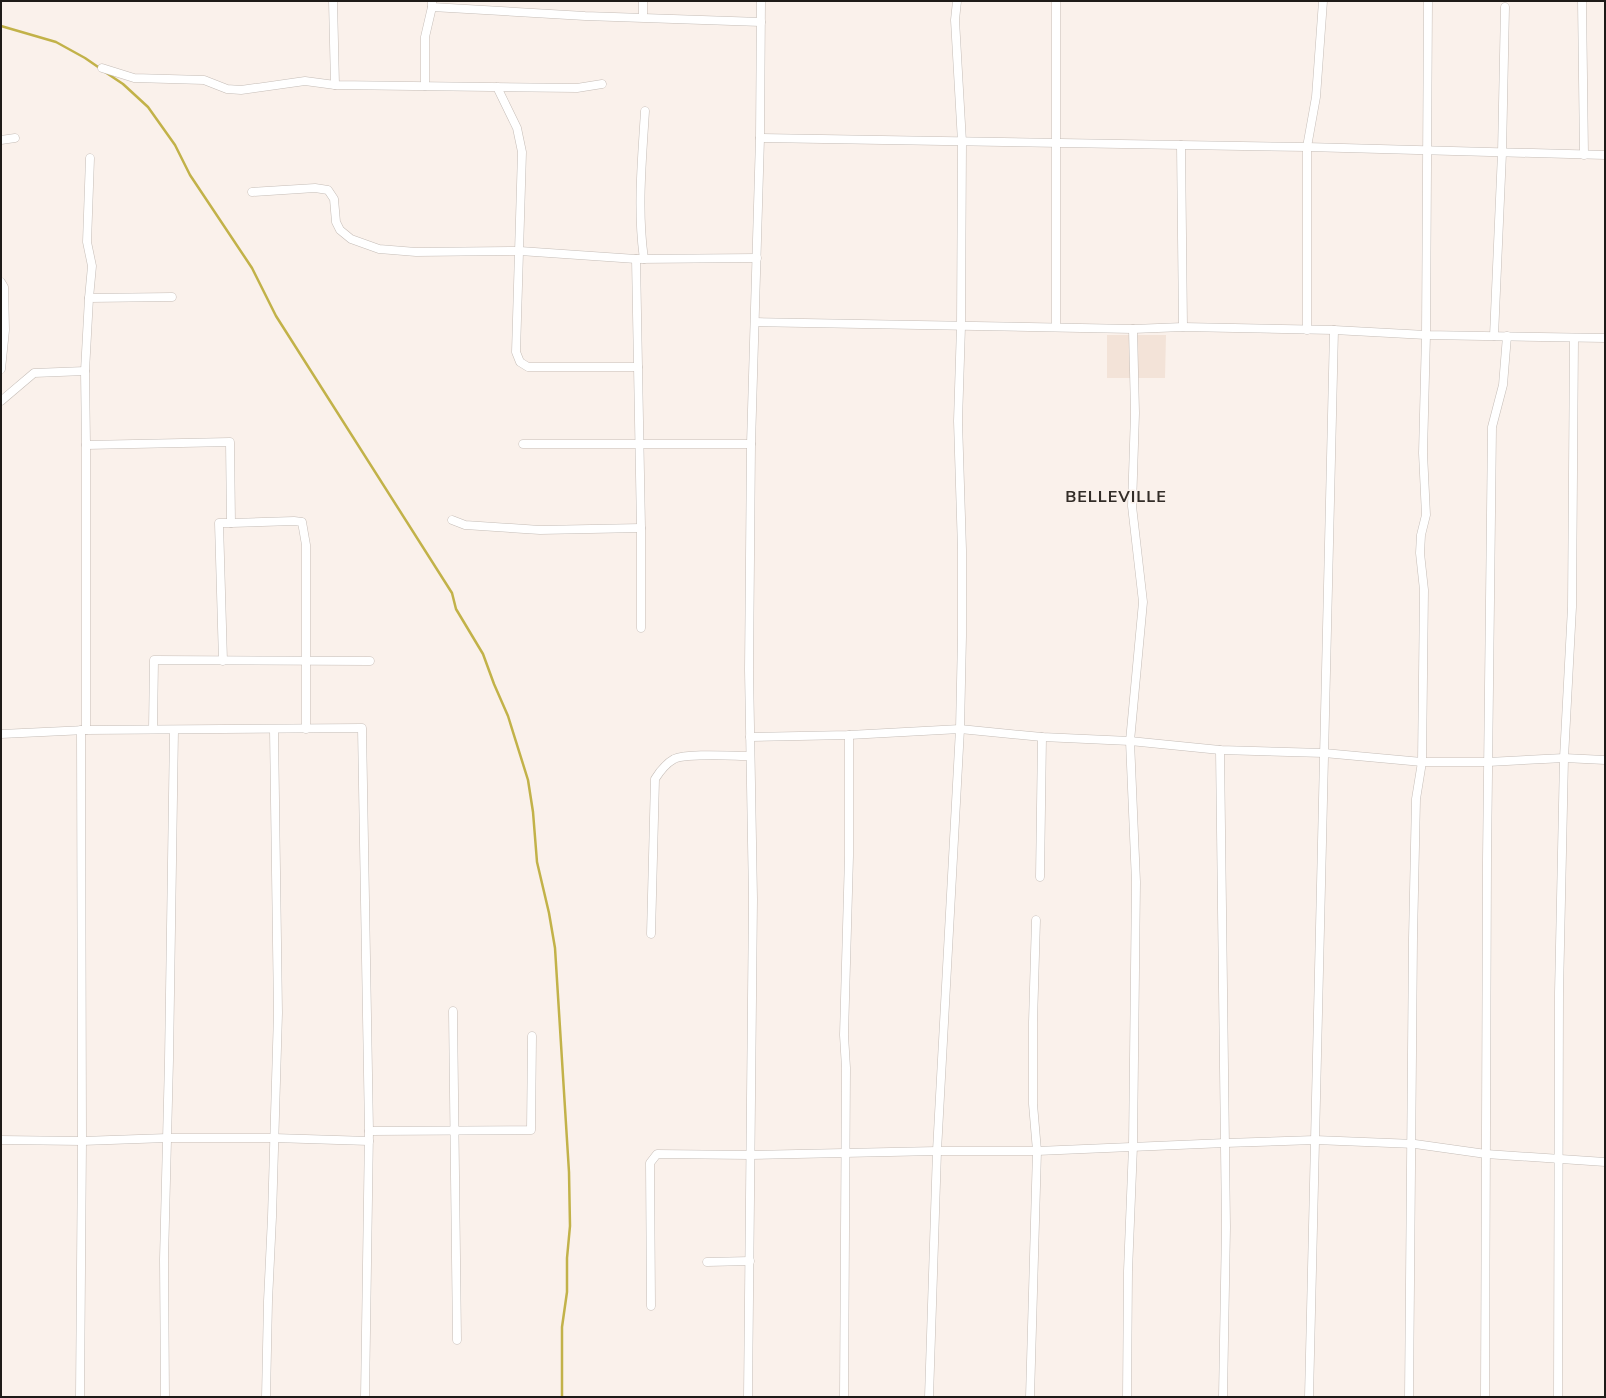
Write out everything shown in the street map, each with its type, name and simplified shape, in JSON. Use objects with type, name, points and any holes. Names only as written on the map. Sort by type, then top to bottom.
[{"type":"street","points":[[333,1],[335,85]]},
{"type":"street","points":[[643,1],[643,17]]},
{"type":"street","points":[[748,1397],[753,899],[750,756],[751,444],[760,138],[761,1]]},
{"type":"street","points":[[929,1397],[937,1150],[960,729],[962,550],[958,421],[961,326],[962,142],[955,20],[956,1]]},
{"type":"street","points":[[1056,1],[1056,327]]},
{"type":"street","points":[[1307,330],[1307,147],[1316,97],[1323,1]]},
{"type":"street","points":[[1409,1397],[1413,946],[1416,799],[1422,762],[1424,590],[1420,553],[1421,535],[1426,515],[1422,453],[1426,335],[1428,1]]},
{"type":"street","points":[[1582,1],[1584,155]]},
{"type":"street","points":[[425,86],[425,37],[432,4],[586,16],[761,22]]},
{"type":"street","points":[[1494,336],[1502,153],[1505,7]]},
{"type":"street","points":[[102,68],[134,78],[204,80],[227,89],[241,90],[305,81],[335,85],[577,88],[602,84]]},
{"type":"street","points":[[497,87],[517,128],[522,152],[516,352],[520,362],[528,367],[638,367]]},
{"type":"street","points":[[641,628],[638,367],[641,187],[645,111]]},
{"type":"street","points":[[1,140],[15,138]]},
{"type":"street","points":[[760,138],[1307,147],[1605,155]]},
{"type":"street","points":[[1181,145],[1183,327]]},
{"type":"street","points":[[80,1397],[83,730],[86,445],[85,371],[92,266],[87,242],[90,158]]},
{"type":"street","points":[[252,192],[315,188],[328,190],[334,199],[336,222],[340,230],[350,239],[379,249],[416,252],[520,251],[640,259],[757,258]]},
{"type":"street","points":[[1,282],[4,287],[5,330],[1,368]]},
{"type":"street","points":[[89,298],[172,297]]},
{"type":"street","points":[[755,322],[1133,329],[1183,327],[1334,330],[1426,335],[1605,338]]},
{"type":"street","points":[[1127,1397],[1128,1271],[1133,1146],[1136,882],[1130,741],[1143,602],[1132,506],[1136,413],[1133,329]]},
{"type":"street","points":[[1309,1397],[1334,330]]},
{"type":"street","points":[[1485,1397],[1488,762],[1492,427],[1503,385],[1507,336]]},
{"type":"street","points":[[1558,1397],[1559,993],[1564,758],[1572,607],[1574,338]]},
{"type":"street","points":[[2,398],[34,374],[85,371]]},
{"type":"street","points":[[86,445],[230,442],[232,522]]},
{"type":"street","points":[[522,444],[751,444]]},
{"type":"street","points":[[452,520],[465,525],[540,530],[641,528]]},
{"type":"street","points":[[223,661],[219,523],[302,522],[306,545],[306,729]]},
{"type":"street","points":[[154,729],[154,660],[370,661]]},
{"type":"street","points":[[1,734],[83,730],[274,730],[362,728],[370,1131],[365,1397]]},
{"type":"street","points":[[750,737],[849,735],[960,729],[1042,736],[1130,741],[1220,750],[1324,753],[1422,762],[1488,762],[1564,758],[1605,760]]},
{"type":"street","points":[[165,1397],[164,1270],[174,730]]},
{"type":"street","points":[[266,1397],[278,1014],[274,730]]},
{"type":"street","points":[[844,1397],[844,1035],[849,863],[849,735]]},
{"type":"street","points":[[1040,877],[1042,736]]},
{"type":"street","points":[[1220,750],[1226,1227],[1223,1397]]},
{"type":"street","points":[[651,934],[655,779],[663,767],[675,759],[686,756],[750,756]]},
{"type":"street","points":[[1030,1397],[1037,1151],[1033,1104],[1033,1022],[1036,920]]},
{"type":"street","points":[[453,1011],[457,1340]]},
{"type":"street","points":[[370,1131],[454,1132],[531,1130],[532,1036]]},
{"type":"street","points":[[1,1140],[82,1141],[167,1138],[274,1138],[369,1141]]},
{"type":"street","points":[[651,1306],[650,1163],[656,1154],[750,1155],[937,1150],[1037,1151],[1133,1146],[1315,1140],[1412,1144],[1486,1154],[1605,1162]]},
{"type":"street","points":[[707,1262],[750,1261]]},
{"type":"shaded area","points":[[1107,335],[1166,335],[1165,378],[1107,378]]},
{"type":"waterway","points":[[1,26],[56,42],[85,58],[101,69]]},
{"type":"waterway","points":[[105,72],[123,84],[148,107],[175,145],[190,175],[252,268],[276,316],[452,593],[456,609],[483,654],[508,716],[528,780],[533,812],[537,862],[549,913],[555,948],[569,1172],[570,1226],[567,1258],[567,1292],[562,1327],[562,1397]]},
{"type":"district","name":"BELLEVILLE","points":[[1116,496]]}]
